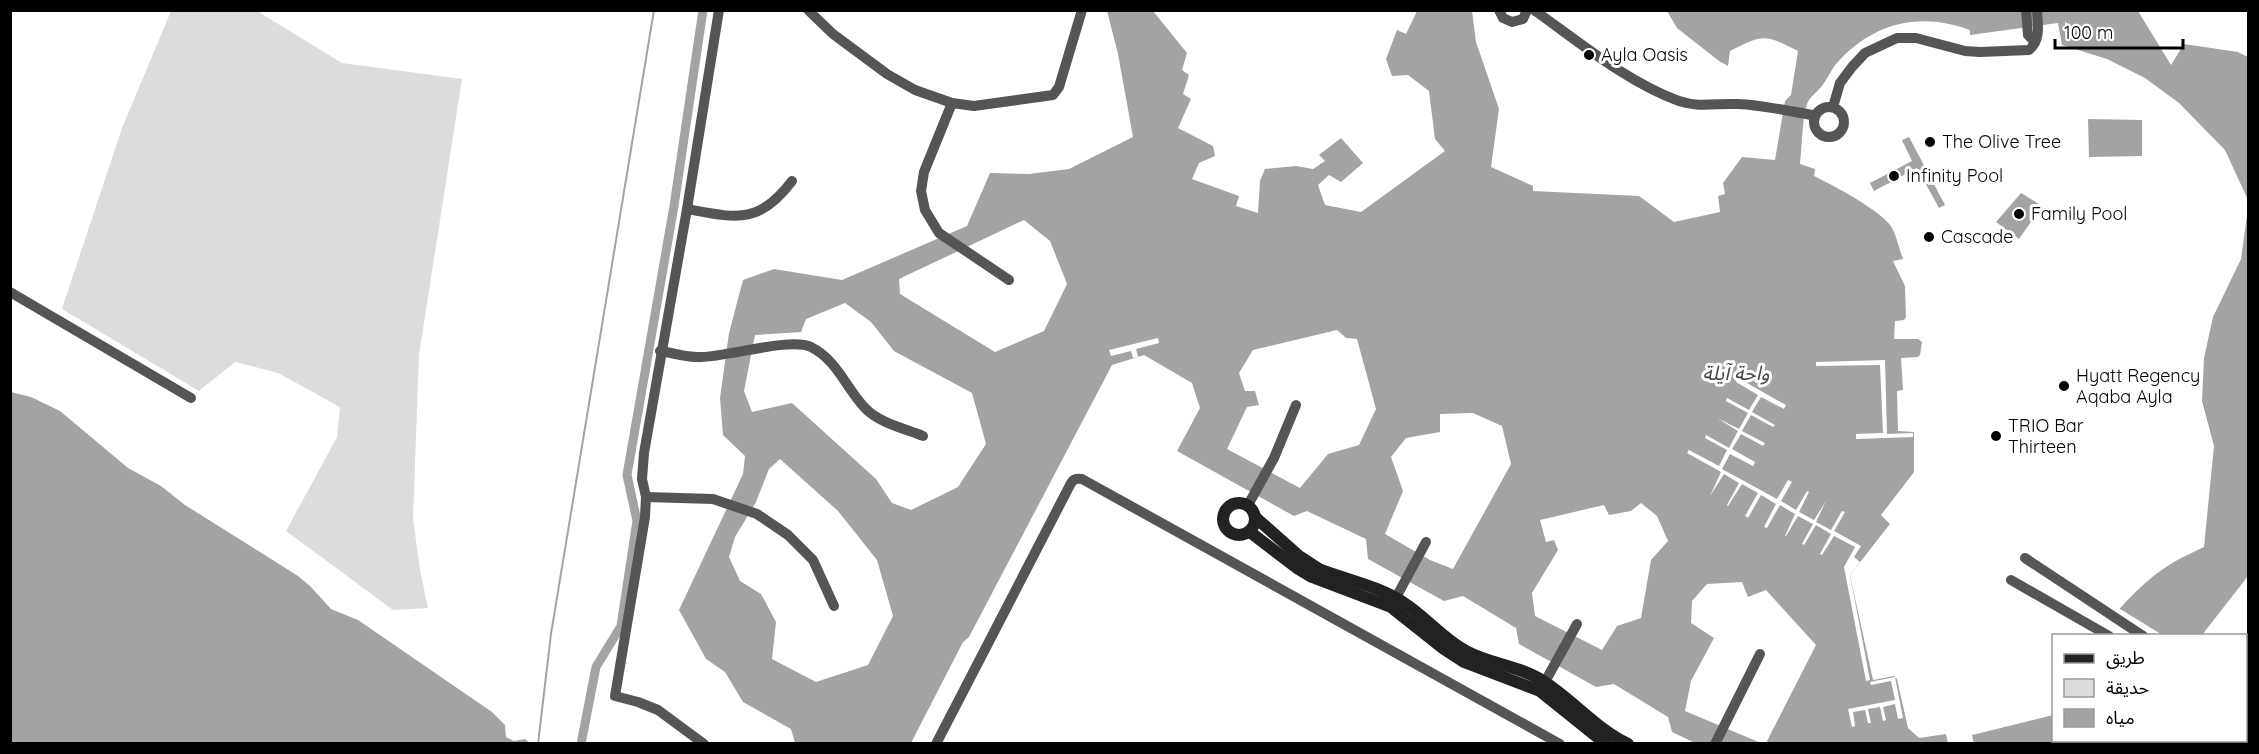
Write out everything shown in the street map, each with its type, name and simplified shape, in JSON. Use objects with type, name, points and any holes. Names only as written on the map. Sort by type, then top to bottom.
[{"type":"street","points":[[705,744],[658,710],[615,696],[645,517],[646,497],[642,478],[644,453],[719,10]]},
{"type":"street","points":[[808,10],[833,34],[887,74],[915,90],[952,103],[974,106],[1053,95],[1059,87],[1082,10]]},
{"type":"street","points":[[1499,10],[1507,21],[1534,19],[1548,22]]},
{"type":"street","points":[[1517,22],[1523,19],[1527,10]]},
{"type":"street","points":[[1534,10],[1548,22],[1636,80],[1680,101],[1704,106],[1738,104],[1813,117]]},
{"type":"street","points":[[2026,10],[2033,29]]},
{"type":"street","points":[[1833,107],[1840,83],[1865,53],[1897,38],[1916,38],[1965,51],[2029,50],[2035,42],[2030,38],[2037,10]]},
{"type":"street","points":[[952,103],[927,160],[921,191],[925,210],[939,232],[1009,280]]},
{"type":"street","points":[[1833,107],[1839,110],[1845,120],[1842,131],[1832,137],[1821,136],[1814,125],[1813,117],[1821,109],[1833,107]]},
{"type":"street","points":[[687,209],[733,215],[751,213],[773,203],[792,182]]},
{"type":"street","points":[[10,292],[190,398]]},
{"type":"street","points":[[660,351],[699,358],[785,344],[810,347],[838,370],[867,410],[882,419],[923,436]]},
{"type":"street","points":[[1250,501],[1231,504],[1223,513],[1222,524],[1234,535],[1240,536],[1250,532],[1253,528],[1255,517],[1250,501],[1274,458],[1296,405]]},
{"type":"street","points":[[936,744],[1070,484],[1077,478],[1083,479],[1560,744]]},
{"type":"street","points":[[646,497],[713,499],[757,514],[788,535],[813,560],[834,606]]},
{"type":"street","points":[[1255,517],[1307,563],[1395,598],[1462,649],[1479,658],[1545,681],[1599,728],[1628,744]]},
{"type":"street","points":[[1250,532],[1304,572],[1326,583],[1361,594],[1395,598]]},
{"type":"street","points":[[1395,598],[1426,542]]},
{"type":"street","points":[[2025,558],[2140,634]]},
{"type":"street","points":[[2010,580],[2106,634]]},
{"type":"street","points":[[1545,681],[1577,624]]},
{"type":"street","points":[[1715,744],[1760,654]]},
{"type":"street","points":[[1545,681],[1606,744]]},
{"type":"green space","points":[[171,11],[257,11],[342,63],[462,79],[419,355],[413,519],[428,608],[393,610],[286,531],[337,437],[340,407],[278,373],[235,362],[199,391],[62,309],[122,128]]},
{"type":"water","name":"واحة آيلة","points":[[1107,11],[1153,11],[1187,53],[1182,70],[1189,75],[1183,94],[1191,99],[1178,128],[1213,146],[1215,156],[1199,163],[1192,179],[1239,196],[1236,206],[1258,213],[1260,181],[1265,169],[1296,166],[1313,169],[1325,161],[1319,155],[1341,138],[1363,163],[1341,182],[1329,175],[1318,185],[1325,205],[1361,212],[1445,151],[1435,139],[1429,91],[1408,75],[1392,76],[1386,59],[1397,30],[1406,34],[1417,11],[1472,11],[1476,42],[1499,109],[1491,167],[1533,186],[1533,191],[1639,196],[1674,222],[1720,212],[1718,196],[1725,194],[1723,183],[1742,157],[1775,160],[1785,101],[1791,95],[1798,51],[1778,41],[1757,39],[1730,51],[1728,66],[1677,28],[1667,11],[2138,11],[2171,65],[2184,44],[2238,52],[2248,57],[2248,200],[2225,150],[2179,103],[2145,78],[2107,59],[2062,45],[2058,23],[1970,35],[1970,30],[1951,24],[1915,22],[1897,24],[1881,30],[1850,50],[1836,64],[1822,86],[1808,101],[1805,110],[1800,164],[1815,169],[1814,176],[1879,214],[1892,228],[1903,259],[1893,261],[1905,286],[1906,317],[1904,320],[1895,321],[1894,339],[1918,339],[1922,342],[1918,357],[1901,358],[1903,390],[1897,391],[1898,431],[1914,432],[1914,472],[1881,515],[1890,524],[1850,575],[1873,680],[1894,676],[1897,679],[1908,728],[1919,738],[1946,734],[1948,741],[2052,715],[2052,742],[2120,742],[1766,743],[1816,645],[1766,590],[1748,597],[1742,582],[1707,584],[1692,601],[1691,623],[1714,638],[1691,681],[1685,711],[1761,743],[1695,743],[1672,732],[1668,717],[1614,684],[1596,687],[1519,644],[1516,628],[1463,596],[1444,601],[1368,559],[1366,539],[1307,511],[1294,516],[1177,451],[1200,408],[1192,383],[1144,355],[1112,365],[911,743],[795,743],[791,729],[743,702],[725,672],[706,659],[679,610],[743,474],[745,456],[723,435],[720,398],[729,333],[743,280],[774,269],[842,280],[967,226],[990,173],[1029,174],[1069,169],[1133,137],[1118,54]],"holes":[[[1024,220],[1050,241],[1067,284],[1044,331],[995,352],[900,294],[899,279]],[[845,303],[871,322],[894,351],[972,393],[986,444],[958,487],[911,510],[892,503],[876,479],[792,403],[752,412],[744,391],[755,335],[801,332],[806,319]],[[1337,330],[1346,338],[1357,339],[1376,409],[1359,445],[1328,454],[1300,488],[1227,449],[1247,407],[1259,405],[1255,391],[1245,391],[1239,373],[1253,350]],[[1473,413],[1502,426],[1511,464],[1453,569],[1430,560],[1385,534],[1403,491],[1391,457],[1406,438],[1440,432],[1440,414]],[[780,459],[838,511],[877,560],[893,616],[868,665],[816,682],[772,659],[776,622],[761,594],[740,581],[729,557],[735,537],[756,502],[769,469]],[[1641,503],[1657,516],[1668,541],[1651,560],[1641,618],[1617,626],[1602,650],[1535,616],[1532,593],[1558,550],[1554,540],[1546,542],[1540,520],[1604,505],[1609,515],[1631,511]]]},
{"type":"water","points":[[2088,119],[2142,120],[2142,156],[2089,157]]},
{"type":"water","name":"Infinity Pool","points":[[1909,137],[1945,205],[1939,208],[1917,168],[1874,191],[1870,183],[1912,161],[1902,140]]},
{"type":"water","name":"Family Pool","points":[[2021,193],[2042,206],[2019,239],[1996,222]]},
{"type":"water","points":[[2248,208],[2248,576],[2203,634],[2098,634],[2132,595],[2152,577],[2174,562],[2204,547],[2214,446],[2202,401],[2204,358],[2213,317],[2241,259]]},
{"type":"water","points":[[11,392],[31,397],[60,411],[128,468],[161,486],[185,505],[298,576],[331,609],[358,620],[492,712],[505,725],[506,737],[514,741],[525,739],[530,743],[11,743]]},
{"type":"pier","points":[[1158,338],[1159,343],[1136,349],[1138,357],[1133,358],[1131,351],[1111,356],[1109,350]]},
{"type":"pier","points":[[1885,360],[1887,434],[1913,433],[1913,437],[1856,439],[1856,434],[1883,433],[1880,365],[1816,366],[1816,362]]},
{"type":"pier","points":[[1738,378],[1786,405],[1784,409],[1761,397],[1752,412],[1775,425],[1773,427],[1751,415],[1742,431],[1765,443],[1763,446],[1741,434],[1732,449],[1755,462],[1753,466],[1730,454],[1722,469],[1777,499],[1788,480],[1792,482],[1781,501],[1796,510],[1807,491],[1809,492],[1799,512],[1814,520],[1826,501],[1816,522],[1831,530],[1842,511],[1845,512],[1834,531],[1861,546],[1854,557],[1860,562],[1850,575],[1870,680],[1866,681],[1844,567],[1855,547],[1834,536],[1822,555],[1820,554],[1831,534],[1816,525],[1804,545],[1802,544],[1813,524],[1798,516],[1785,536],[1795,514],[1780,505],[1767,528],[1764,527],[1776,504],[1761,495],[1748,518],[1745,516],[1758,493],[1742,484],[1728,506],[1739,483],[1724,474],[1710,496],[1721,472],[1687,453],[1689,450],[1719,466],[1727,450],[1705,438],[1706,435],[1729,448],[1738,431],[1717,418],[1739,429],[1748,413],[1726,401],[1727,398],[1749,410],[1758,395],[1736,382]]},
{"type":"pier","points":[[2117,607],[2161,634],[2094,634]]},
{"type":"pier","points":[[1895,677],[1903,718],[1898,719],[1895,704],[1883,707],[1886,720],[1883,721],[1880,707],[1868,709],[1871,723],[1868,723],[1865,710],[1853,712],[1855,726],[1852,727],[1848,709],[1895,700],[1891,681],[1871,685],[1870,682]]},
{"type":"pier","points":[[1971,732],[1974,743],[1948,743],[1946,734],[1949,734],[1950,738]]},
{"type":"waterway","points":[[538,744],[551,634],[654,10]]},
{"type":"waterway","points":[[581,744],[596,667],[621,626],[637,521],[627,475],[674,206],[703,10]]},
{"type":"place","name":"Ayla Oasis","points":[[1589,55]]},
{"type":"place","name":"The Olive Tree","points":[[1930,142]]},
{"type":"place","name":"Infinity Pool","points":[[1894,176]]},
{"type":"place","name":"Family Pool","points":[[2019,214]]},
{"type":"place","name":"Cascade","points":[[1929,237]]},
{"type":"place","name":"Hyatt Regency Aqaba Ayla","points":[[2064,386]]},
{"type":"place","name":"TRIO Bar Thirteen","points":[[1996,436]]}]
